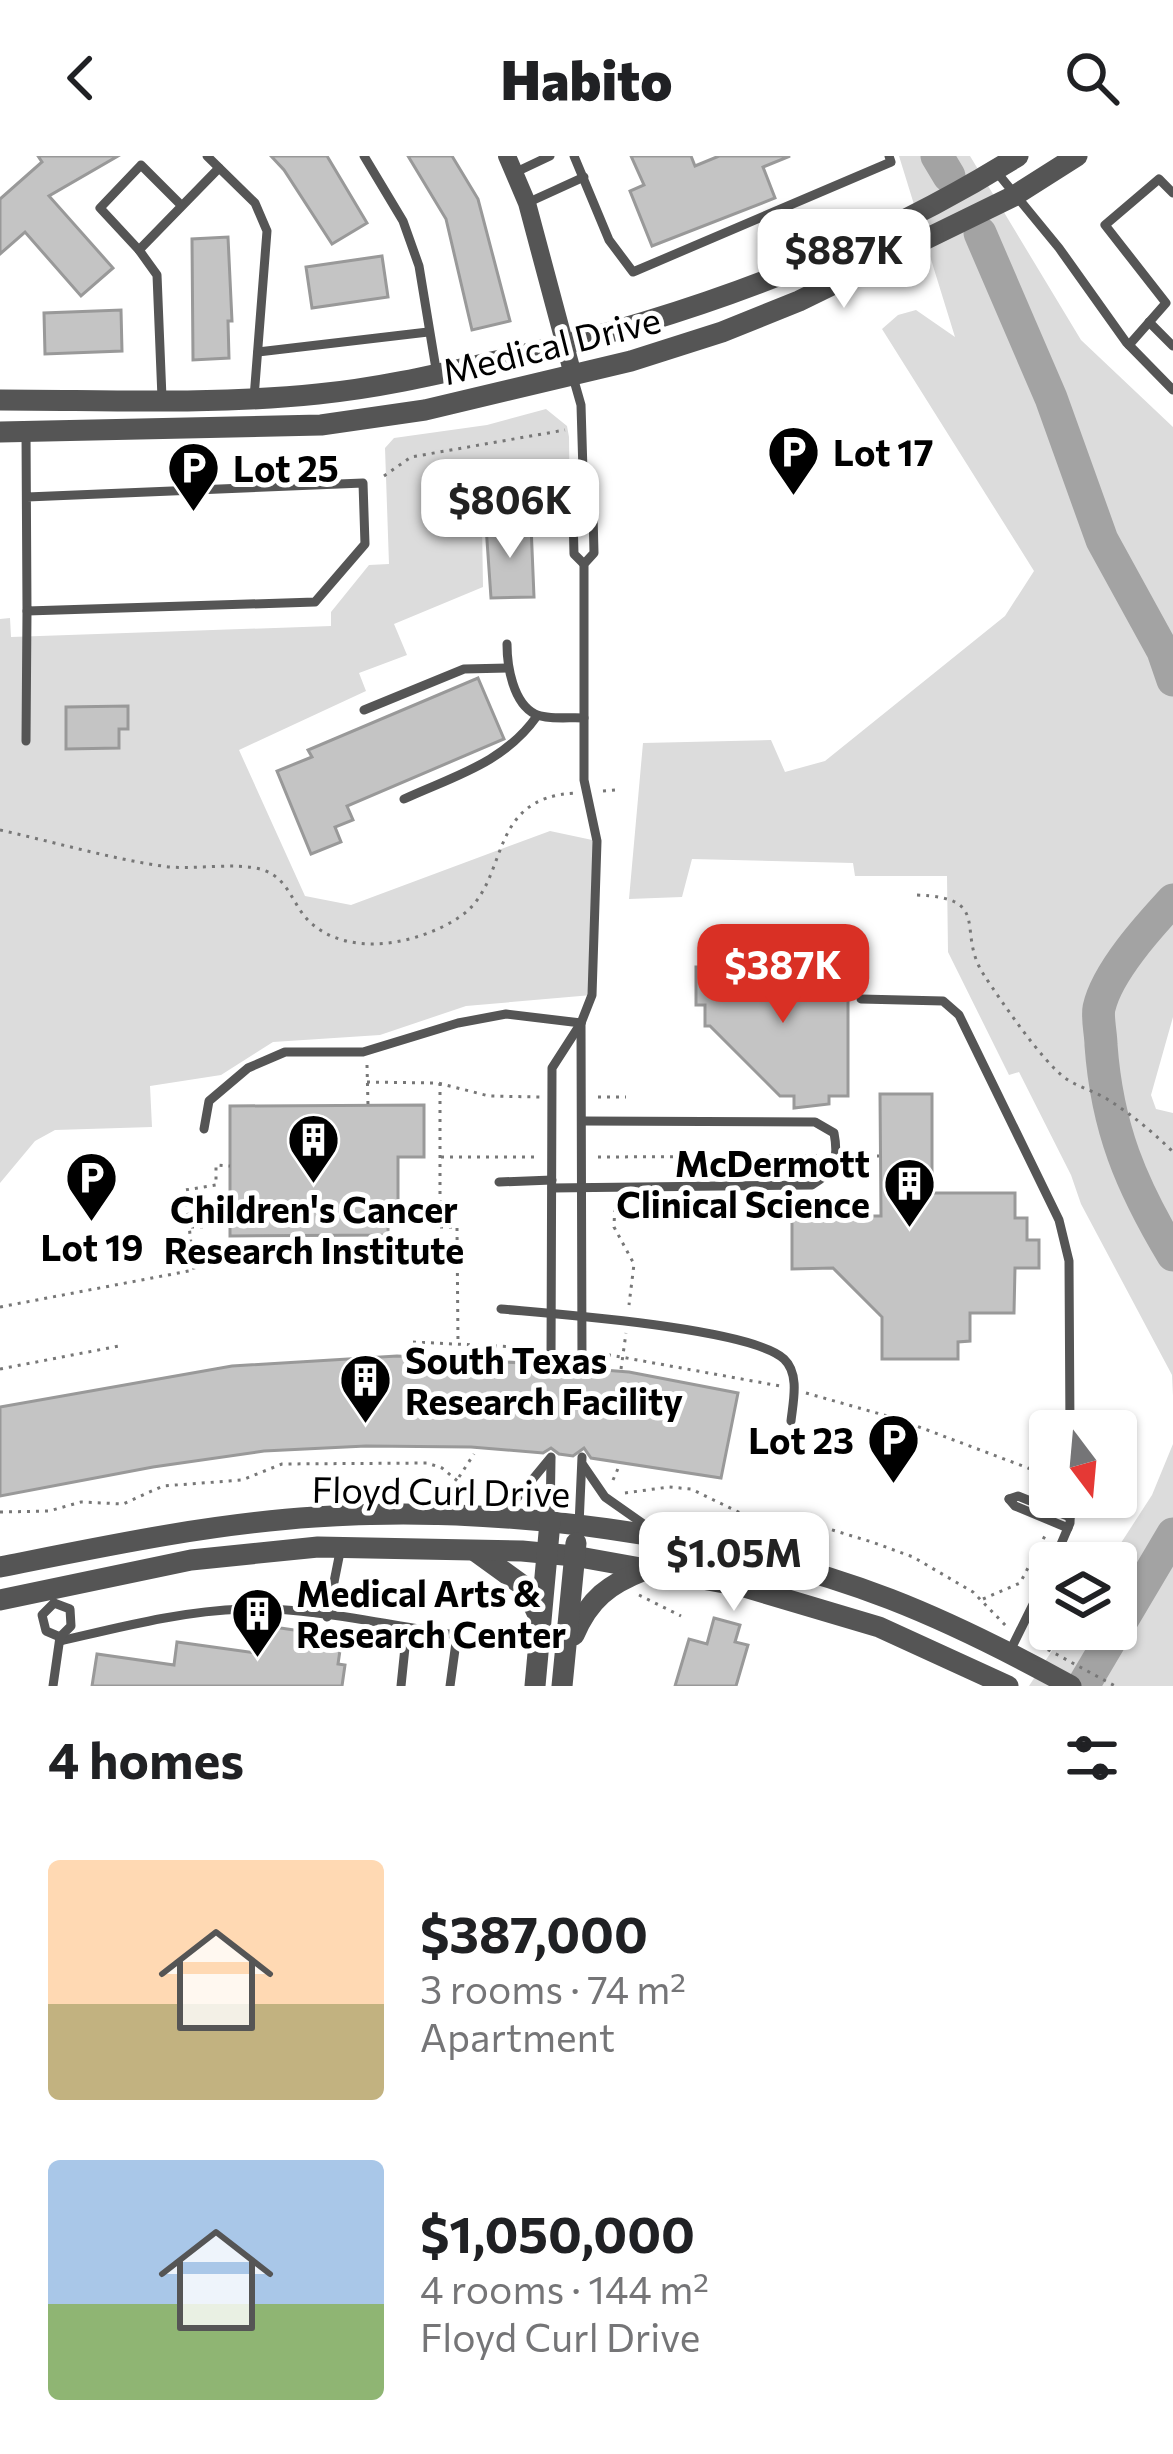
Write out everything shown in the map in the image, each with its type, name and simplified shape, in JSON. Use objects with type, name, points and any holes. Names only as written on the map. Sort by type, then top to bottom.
[{"type":"street","name":"Medical Drive","points":[[0,400],[162,388],[254,398],[318,394],[436,375],[565,345],[622,331],[749,287],[892,223],[1018,156]]},
{"type":"street","name":"Medical Drive","points":[[0,431],[321,425],[425,410],[573,375],[704,338],[799,301],[1014,196],[1077,156]]},
{"type":"street","points":[[510,165],[526,202],[573,375]]},
{"type":"street","name":"Floyd Curl Drive","points":[[0,1567],[187,1530],[316,1517],[401,1514],[579,1525],[748,1557],[890,1599],[1014,1643],[1054,1664],[1071,1686]]},
{"type":"street","points":[[536,1686],[550,1522]]},
{"type":"street","points":[[562,1686],[579,1525]]},
{"type":"street","name":"Floyd Curl Drive","points":[[0,1600],[53,1596],[191,1560],[341,1547],[574,1556],[741,1586],[879,1627],[999,1684]]},
{"type":"street","points":[[475,1551],[525,1587],[542,1628]]},
{"type":"street","points":[[46,1558],[53,1596]]},
{"type":"street","points":[[567,1652],[584,1610],[602,1591],[646,1570]]},
{"type":"street","points":[[999,1684],[1014,1643]]},
{"type":"lane","points":[[208,156],[255,202],[267,231],[254,398]]},
{"type":"lane","points":[[364,156],[404,221],[419,266],[436,375]]},
{"type":"lane","points":[[510,165],[550,156]]},
{"type":"lane","points":[[574,156],[609,240],[633,272],[891,162],[889,156]]},
{"type":"lane","points":[[162,388],[158,275],[100,208],[141,165],[181,206]]},
{"type":"lane","points":[[140,250],[219,167]]},
{"type":"lane","points":[[1129,345],[1166,303],[1105,225],[1173,168]]},
{"type":"lane","points":[[995,170],[1129,345],[1173,390]]},
{"type":"lane","points":[[526,202],[584,177]]},
{"type":"lane","points":[[1159,179],[1173,193]]},
{"type":"lane","points":[[1149,322],[1173,346]]},
{"type":"lane","points":[[258,352],[428,332]]},
{"type":"lane","points":[[551,1365],[552,1069],[581,1023],[592,995],[598,842],[587,792],[584,718],[584,564],[594,553],[593,514],[584,505],[581,405],[573,375]]},
{"type":"lane","points":[[26,432],[26,741]]},
{"type":"lane","points":[[27,496],[363,483],[365,544],[315,602],[27,610]]},
{"type":"lane","points":[[584,505],[573,515],[574,554],[584,564]]},
{"type":"lane","points":[[507,644],[508,668],[519,694],[537,716],[584,718]]},
{"type":"lane","points":[[364,710],[464,669],[508,668]]},
{"type":"lane","points":[[404,799],[503,754],[537,716]]},
{"type":"lane","points":[[861,999],[943,1000],[959,1015],[1059,1220],[1069,1261],[1070,1410]]},
{"type":"lane","points":[[204,1130],[209,1101],[248,1068],[285,1052],[363,1052],[458,1023],[506,1014],[581,1023]]},
{"type":"lane","points":[[581,1023],[582,1368]]},
{"type":"lane","points":[[499,1182],[583,1187],[812,1185],[830,1174],[838,1156],[834,1133],[815,1122],[583,1121]]},
{"type":"lane","points":[[501,1309],[685,1330],[767,1348],[787,1361],[794,1390],[791,1421]]},
{"type":"lane","points":[[471,1517],[518,1497],[551,1455],[550,1522]]},
{"type":"lane","points":[[579,1525],[582,1461],[605,1497],[666,1540]]},
{"type":"lane","points":[[1018,1496],[1069,1522],[1052,1521],[1009,1499],[1018,1496]]},
{"type":"lane","points":[[1061,1542],[1069,1518]]},
{"type":"lane","points":[[327,1617],[341,1547]]},
{"type":"lane","points":[[53,1686],[60,1639],[71,1626],[70,1609],[53,1596],[42,1615],[46,1631],[60,1639],[177,1614],[250,1608],[457,1635],[450,1686]]},
{"type":"lane","points":[[1014,1643],[1029,1613]]},
{"type":"lane","points":[[401,1686],[407,1628]]},
{"type":"path","points":[[384,476],[411,457],[569,430]]},
{"type":"path","points":[[0,830],[162,866],[262,870],[282,880],[311,923],[347,943],[373,945],[453,922],[469,911],[489,881],[503,839],[529,807],[548,796],[616,790]]},
{"type":"path","points":[[917,895],[949,896],[961,904],[981,971],[1049,1062],[1065,1078],[1135,1119],[1173,1152]]},
{"type":"path","points":[[367,1061],[368,1106]]},
{"type":"path","points":[[367,1082],[440,1083],[489,1096],[552,1097]]},
{"type":"path","points":[[440,1083],[440,1227],[457,1227],[458,1343]]},
{"type":"path","points":[[583,1097],[626,1097]]},
{"type":"path","points":[[583,1157],[879,1156]]},
{"type":"path","points":[[441,1157],[552,1157]]},
{"type":"path","points":[[616,1157],[614,1226],[634,1264],[629,1308]]},
{"type":"path","points":[[0,1307],[194,1270],[185,1190],[216,1185],[216,1166],[230,1166]]},
{"type":"path","points":[[189,1227],[230,1226]]},
{"type":"path","points":[[621,1369],[626,1337]]},
{"type":"path","points":[[412,1342],[541,1348]]},
{"type":"path","points":[[0,1370],[118,1346]]},
{"type":"path","points":[[598,1354],[794,1390],[898,1419],[1029,1468]]},
{"type":"path","points":[[457,1478],[474,1454]]},
{"type":"path","points":[[0,1512],[49,1510],[81,1502],[123,1504],[163,1486],[242,1480],[282,1465],[428,1463],[457,1478],[467,1489]]},
{"type":"path","points":[[611,1482],[620,1464]]},
{"type":"path","points":[[621,1493],[679,1487],[757,1521],[806,1522],[913,1557],[982,1600],[1014,1643],[1054,1664],[1115,1686]]},
{"type":"path","points":[[982,1600],[1020,1583],[1052,1521]]},
{"type":"path","points":[[633,1591],[681,1616]]},
{"type":"shaded area","points":[[899,156],[970,156],[1081,340],[1173,427],[1173,1017],[1151,1095],[1156,1109],[1173,1113],[1173,1396],[1172,1375],[1081,1204],[1019,1072],[1009,1075],[948,952],[947,876],[855,876],[853,863],[692,859],[682,897],[629,899],[643,743],[771,740],[785,772],[825,761],[1005,616],[1034,571],[882,329],[898,315],[916,310],[955,337]]},
{"type":"shaded area","points":[[546,409],[567,426],[570,525],[482,524],[483,587],[394,624],[407,655],[359,673],[366,691],[239,750],[305,896],[351,905],[550,831],[597,841],[592,995],[466,1006],[380,1035],[273,1042],[221,1075],[150,1086],[152,1127],[55,1130],[35,1141],[0,1183],[0,619],[10,618],[11,637],[331,626],[331,612],[369,565],[389,564],[385,448],[394,438],[487,425]]},
{"type":"shaded area","points":[[1173,1444],[1173,1686],[1029,1686],[1052,1650],[1137,1650],[1137,1542],[1122,1542],[1152,1495]]},
{"type":"building","points":[[38,156],[118,156],[49,196],[113,268],[81,296],[25,232],[0,254],[0,199],[42,162]]},
{"type":"building","points":[[271,156],[327,156],[367,223],[332,244]]},
{"type":"building","points":[[408,156],[452,156],[478,199],[510,321],[472,330],[446,219]]},
{"type":"building","points":[[631,156],[691,156],[695,166],[719,156],[790,156],[763,167],[775,198],[652,246],[630,191],[644,185]]},
{"type":"building","points":[[228,237],[229,358],[193,360],[192,239]]},
{"type":"building","points":[[382,256],[388,297],[312,308],[306,267]]},
{"type":"building","points":[[121,310],[122,351],[45,354],[44,313]]},
{"type":"building","points":[[531,525],[534,597],[491,598],[486,526]]},
{"type":"building","points":[[478,678],[504,739],[347,806],[353,820],[335,827],[341,842],[311,854],[277,771],[312,757],[308,750]]},
{"type":"building","points":[[128,706],[128,729],[119,729],[119,748],[66,749],[66,707]]},
{"type":"building","points":[[696,967],[816,967],[817,977],[848,977],[848,1096],[829,1096],[829,1104],[794,1108],[794,1096],[780,1096],[705,1026],[705,1005],[696,1005]]},
{"type":"building","name":"McDermott Clinical Science","points":[[880,1094],[932,1094],[932,1193],[1015,1193],[1015,1218],[1027,1218],[1027,1240],[1039,1240],[1039,1268],[1015,1268],[1014,1313],[970,1313],[970,1341],[958,1342],[958,1359],[882,1359],[882,1317],[833,1268],[792,1269],[792,1216],[881,1216]]},
{"type":"building","name":"Children's Cancer Research Institute","points":[[424,1105],[424,1157],[398,1157],[398,1206],[388,1206],[388,1235],[230,1236],[230,1106]]},
{"type":"building","name":"South Texas Research Facility","points":[[397,1356],[542,1364],[550,1374],[560,1366],[573,1367],[581,1377],[591,1369],[629,1372],[738,1393],[721,1478],[591,1458],[584,1448],[573,1456],[551,1448],[543,1453],[366,1446],[264,1451],[0,1496],[0,1407],[232,1366]]},
{"type":"building","points":[[714,1618],[740,1625],[735,1642],[748,1645],[736,1686],[675,1686],[689,1639],[707,1644]]},
{"type":"building","name":"Medical Arts & Research Center","points":[[260,1625],[342,1637],[338,1664],[345,1665],[342,1686],[92,1686],[97,1654],[174,1665],[177,1642],[256,1653]]},
{"type":"waterway","points":[[937,156],[949,176]]},
{"type":"waterway","points":[[980,233],[1051,398],[1102,540],[1163,651],[1173,680]]},
{"type":"waterway","points":[[1173,900],[1120,965],[1103,994],[1098,1016],[1115,1129],[1133,1180],[1173,1255]]},
{"type":"waterway","points":[[1083,1686],[1173,1534]]},
{"type":"place","name":"Lot 17","points":[[794,497]]},
{"type":"place","name":"Lot 25","points":[[194,513]]},
{"type":"place","name":"Children's Cancer Research Institute","points":[[314,1186]]},
{"type":"place","name":"Lot 19","points":[[92,1224]]},
{"type":"place","name":"McDermott Clinical Science","points":[[909,1229]]},
{"type":"place","name":"South Texas Research Facility","points":[[366,1426]]},
{"type":"place","name":"Lot 23","points":[[893,1485]]},
{"type":"place","name":"Medical Arts & Research Center","points":[[257,1659]]}]
